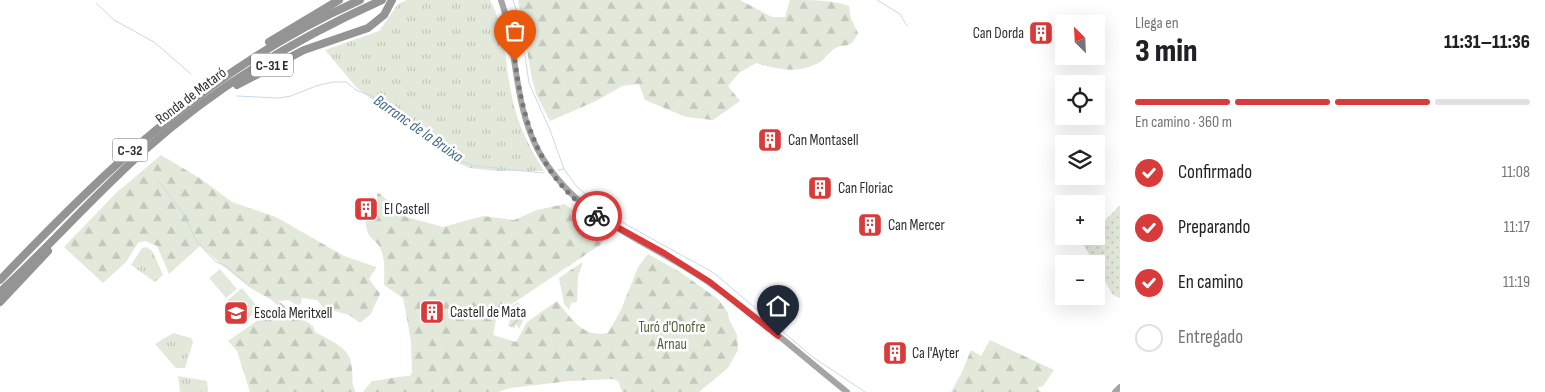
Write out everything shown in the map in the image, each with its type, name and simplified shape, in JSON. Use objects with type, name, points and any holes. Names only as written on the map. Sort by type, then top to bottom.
[{"type":"highway","name":"C-31 E","points":[[243,63],[247,56],[339,0]]},
{"type":"highway","name":"Ronda de Mataró","points":[[0,280],[137,144],[182,107],[243,63],[306,27],[360,0]]},
{"type":"highway","name":"Ronda de Mataró","points":[[0,292],[97,195],[145,150],[190,112],[269,58],[327,26],[382,0]]},
{"type":"highway","name":"C-31 E","points":[[190,112],[285,58],[368,28],[384,15],[392,0]]},
{"type":"highway","points":[[0,302],[76,222],[97,195]]},
{"type":"highway","points":[[0,272],[29,250]]},
{"type":"main road","points":[[501,0],[512,36],[524,114],[537,148],[554,175],[588,210],[672,258],[736,301],[847,392]]},
{"type":"main road","points":[[1115,392],[1120,387]]},
{"type":"green space","points":[[407,0],[490,0],[502,35],[517,117],[544,171],[497,171],[470,168],[450,160],[356,87],[325,50],[379,31],[398,4]]},
{"type":"green space","points":[[518,0],[740,0],[772,17],[785,17],[790,0],[828,1],[849,6],[851,19],[858,33],[850,44],[834,49],[822,61],[812,66],[788,70],[756,63],[739,73],[728,86],[740,101],[713,120],[686,117],[645,100],[639,84],[622,86],[596,101],[550,121],[536,94],[532,79]]},
{"type":"green space","points":[[161,155],[201,179],[232,202],[276,217],[344,256],[376,267],[369,279],[380,294],[371,314],[360,323],[349,315],[324,308],[317,300],[302,298],[298,306],[288,300],[278,301],[313,326],[315,332],[344,350],[351,361],[353,384],[356,392],[250,392],[237,351],[228,341],[278,306],[269,298],[252,289],[200,246],[169,274],[157,246],[145,241],[138,243],[126,262],[103,283],[64,247],[115,194]]},
{"type":"green space","name":"Turó d'Onofre Arnau","points":[[379,193],[407,217],[443,227],[483,216],[514,220],[537,210],[565,204],[606,236],[607,238],[600,245],[497,314],[493,335],[516,342],[527,322],[557,301],[573,320],[585,330],[599,334],[608,333],[621,310],[638,267],[648,254],[680,272],[718,299],[728,313],[737,335],[738,350],[728,368],[699,392],[622,392],[618,381],[612,379],[570,381],[510,388],[499,392],[363,392],[372,381],[410,376],[412,372],[411,341],[403,298],[384,285],[383,255],[378,245],[369,235],[366,226],[368,213],[373,203],[377,203],[377,194]]},
{"type":"green space","points":[[1120,205],[1120,298],[1113,295],[1105,281],[1105,255],[1089,255],[1084,245],[1105,245],[1105,221]]},
{"type":"green space","points":[[147,247],[153,252],[163,275],[155,282],[131,265],[142,248]]},
{"type":"green space","points":[[583,263],[578,276],[577,302],[571,303],[569,310],[564,304],[559,278]]},
{"type":"green space","points":[[220,269],[237,289],[226,298],[209,278]]},
{"type":"green space","points":[[242,288],[259,309],[245,321],[228,300]]},
{"type":"green space","points":[[518,302],[526,315],[519,329],[516,324],[515,328],[508,326],[511,315],[506,310]]},
{"type":"green space","points":[[173,333],[191,338],[193,342],[185,368],[176,368],[155,344]]},
{"type":"green space","points":[[990,340],[1054,370],[1043,386],[1037,388],[1041,392],[951,392],[971,350],[981,356]]},
{"type":"green space","points":[[178,376],[207,381],[208,392],[180,392]]},
{"type":"waterway","points":[[513,0],[520,21],[529,83],[550,130],[564,169],[577,187],[618,220],[714,273],[814,358],[865,392]]},
{"type":"waterway","points":[[877,0],[900,14],[907,26]]},
{"type":"waterway","name":"Barranc de la Bruixa","points":[[96,3],[114,20],[154,42],[191,74]]},
{"type":"waterway","name":"Barranc de la Bruixa","points":[[237,96],[279,98],[291,96],[316,86],[333,82],[346,82],[356,90],[381,100],[428,140],[463,162],[475,166],[544,173]]},
{"type":"waterway","name":"Barranc de la Bruixa","points":[[558,170],[564,169]]},
{"type":"waterway","points":[[159,182],[183,213],[197,242],[216,262],[226,266],[249,286]]},
{"type":"way so far","points":[[515,61],[524,114],[537,148],[554,175],[568,192],[597,216]]},
{"type":"place","name":"Can Dorda","points":[[1041,33]]},
{"type":"place","name":"Can Montasell","points":[[770,140]]},
{"type":"place","name":"Can Floriac","points":[[820,188]]},
{"type":"place","name":"El Castell","points":[[366,209]]},
{"type":"place","name":"Can Mercer","points":[[870,225]]},
{"type":"place","name":"Castell de Mata","points":[[432,312]]},
{"type":"place","name":"Escola Meritxell","points":[[236,313]]},
{"type":"place","name":"Ca l'Ayter","points":[[895,353]]},
{"type":"route","points":[[597,216],[664,253],[710,282],[778,336]]}]
